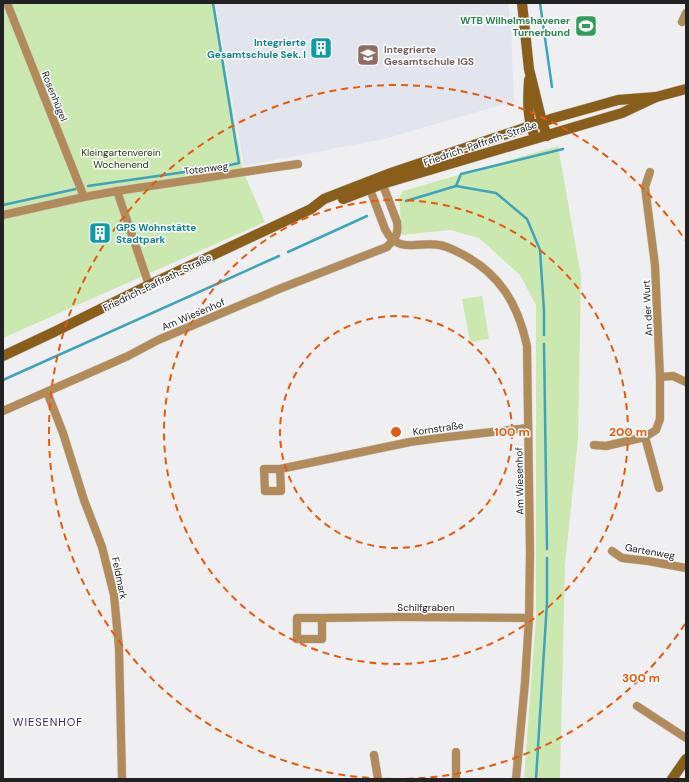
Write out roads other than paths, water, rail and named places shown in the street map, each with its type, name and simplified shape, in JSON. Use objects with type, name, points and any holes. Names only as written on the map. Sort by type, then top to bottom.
[{"type":"main road","points":[[522,3],[529,69],[528,107],[535,139]]},
{"type":"main road","points":[[529,69],[547,136]]},
{"type":"main road","name":"Friedrich-Paffrath-Straße","points":[[381,181],[547,136],[622,113],[656,97],[686,89]]},
{"type":"main road","name":"Friedrich-Paffrath-Straße","points":[[3,356],[311,209],[324,199],[368,186],[542,122],[618,100],[656,97]]},
{"type":"main road","points":[[672,779],[686,759]]},
{"type":"street","name":"Rosenhügel","points":[[7,3],[84,197]]},
{"type":"street","points":[[682,22],[686,13]]},
{"type":"street","name":"Totenweg","points":[[3,215],[117,191],[298,164]]},
{"type":"street","name":"An der Wurt","points":[[645,437],[656,430],[660,419],[660,376],[655,265],[645,187],[650,172]]},
{"type":"street","points":[[368,186],[388,236],[393,241],[397,232],[396,222],[381,181]]},
{"type":"street","points":[[117,191],[149,285]]},
{"type":"street","name":"Am Wiesenhof","points":[[3,411],[128,356],[158,340],[358,257],[378,251],[387,247],[393,241],[400,244],[410,245],[438,244],[446,246],[467,257],[488,272],[500,284],[509,297],[521,321],[527,346],[530,552],[529,618],[516,779]]},
{"type":"street","points":[[660,376],[673,376],[686,382]]},
{"type":"street","name":"Feldmark","points":[[47,392],[63,433],[84,500],[102,546],[114,595],[119,648],[122,779]]},
{"type":"street","name":"Kornstraße","points":[[280,469],[410,442],[528,428]]},
{"type":"street","points":[[594,445],[606,446],[645,437],[659,488]]},
{"type":"street","name":"Gartenweg","points":[[612,551],[622,558],[686,568]]},
{"type":"street","name":"Schilfgraben","points":[[322,618],[529,618]]},
{"type":"street","points":[[637,706],[686,738]]},
{"type":"street","points":[[456,752],[456,779]]},
{"type":"street","points":[[374,755],[378,779]]},
{"type":"waterway","points":[[199,172],[239,163],[213,3]]},
{"type":"waterway","points":[[540,3],[552,87]]},
{"type":"waterway","points":[[456,186],[461,174],[563,149]]},
{"type":"waterway","points":[[88,186],[192,171]]},
{"type":"waterway","points":[[406,201],[456,186],[496,193],[527,219],[540,250],[544,335]]},
{"type":"waterway","points":[[3,205],[76,189]]},
{"type":"waterway","points":[[288,252],[367,216]]},
{"type":"waterway","points":[[3,380],[279,256]]},
{"type":"waterway","points":[[544,344],[547,549]]},
{"type":"waterway","points":[[536,779],[547,602],[547,558]]},
{"type":"place","name":"WTB Wilhelmshavener Turnerbund","points":[[586,26]]},
{"type":"place","name":"Integrierte Gesamtschule Sek. I","points":[[321,48]]},
{"type":"place","name":"Integrierte Gesamtschule IGS","points":[[368,55]]},
{"type":"place","name":"GPS Wohnstätte Stadtpark","points":[[100,233]]},
{"type":"district","name":"WIESENHOF","points":[[48,722]]},
{"type":"park label","name":"Kleingartenverein Wochenend","points":[[121,158]]}]
